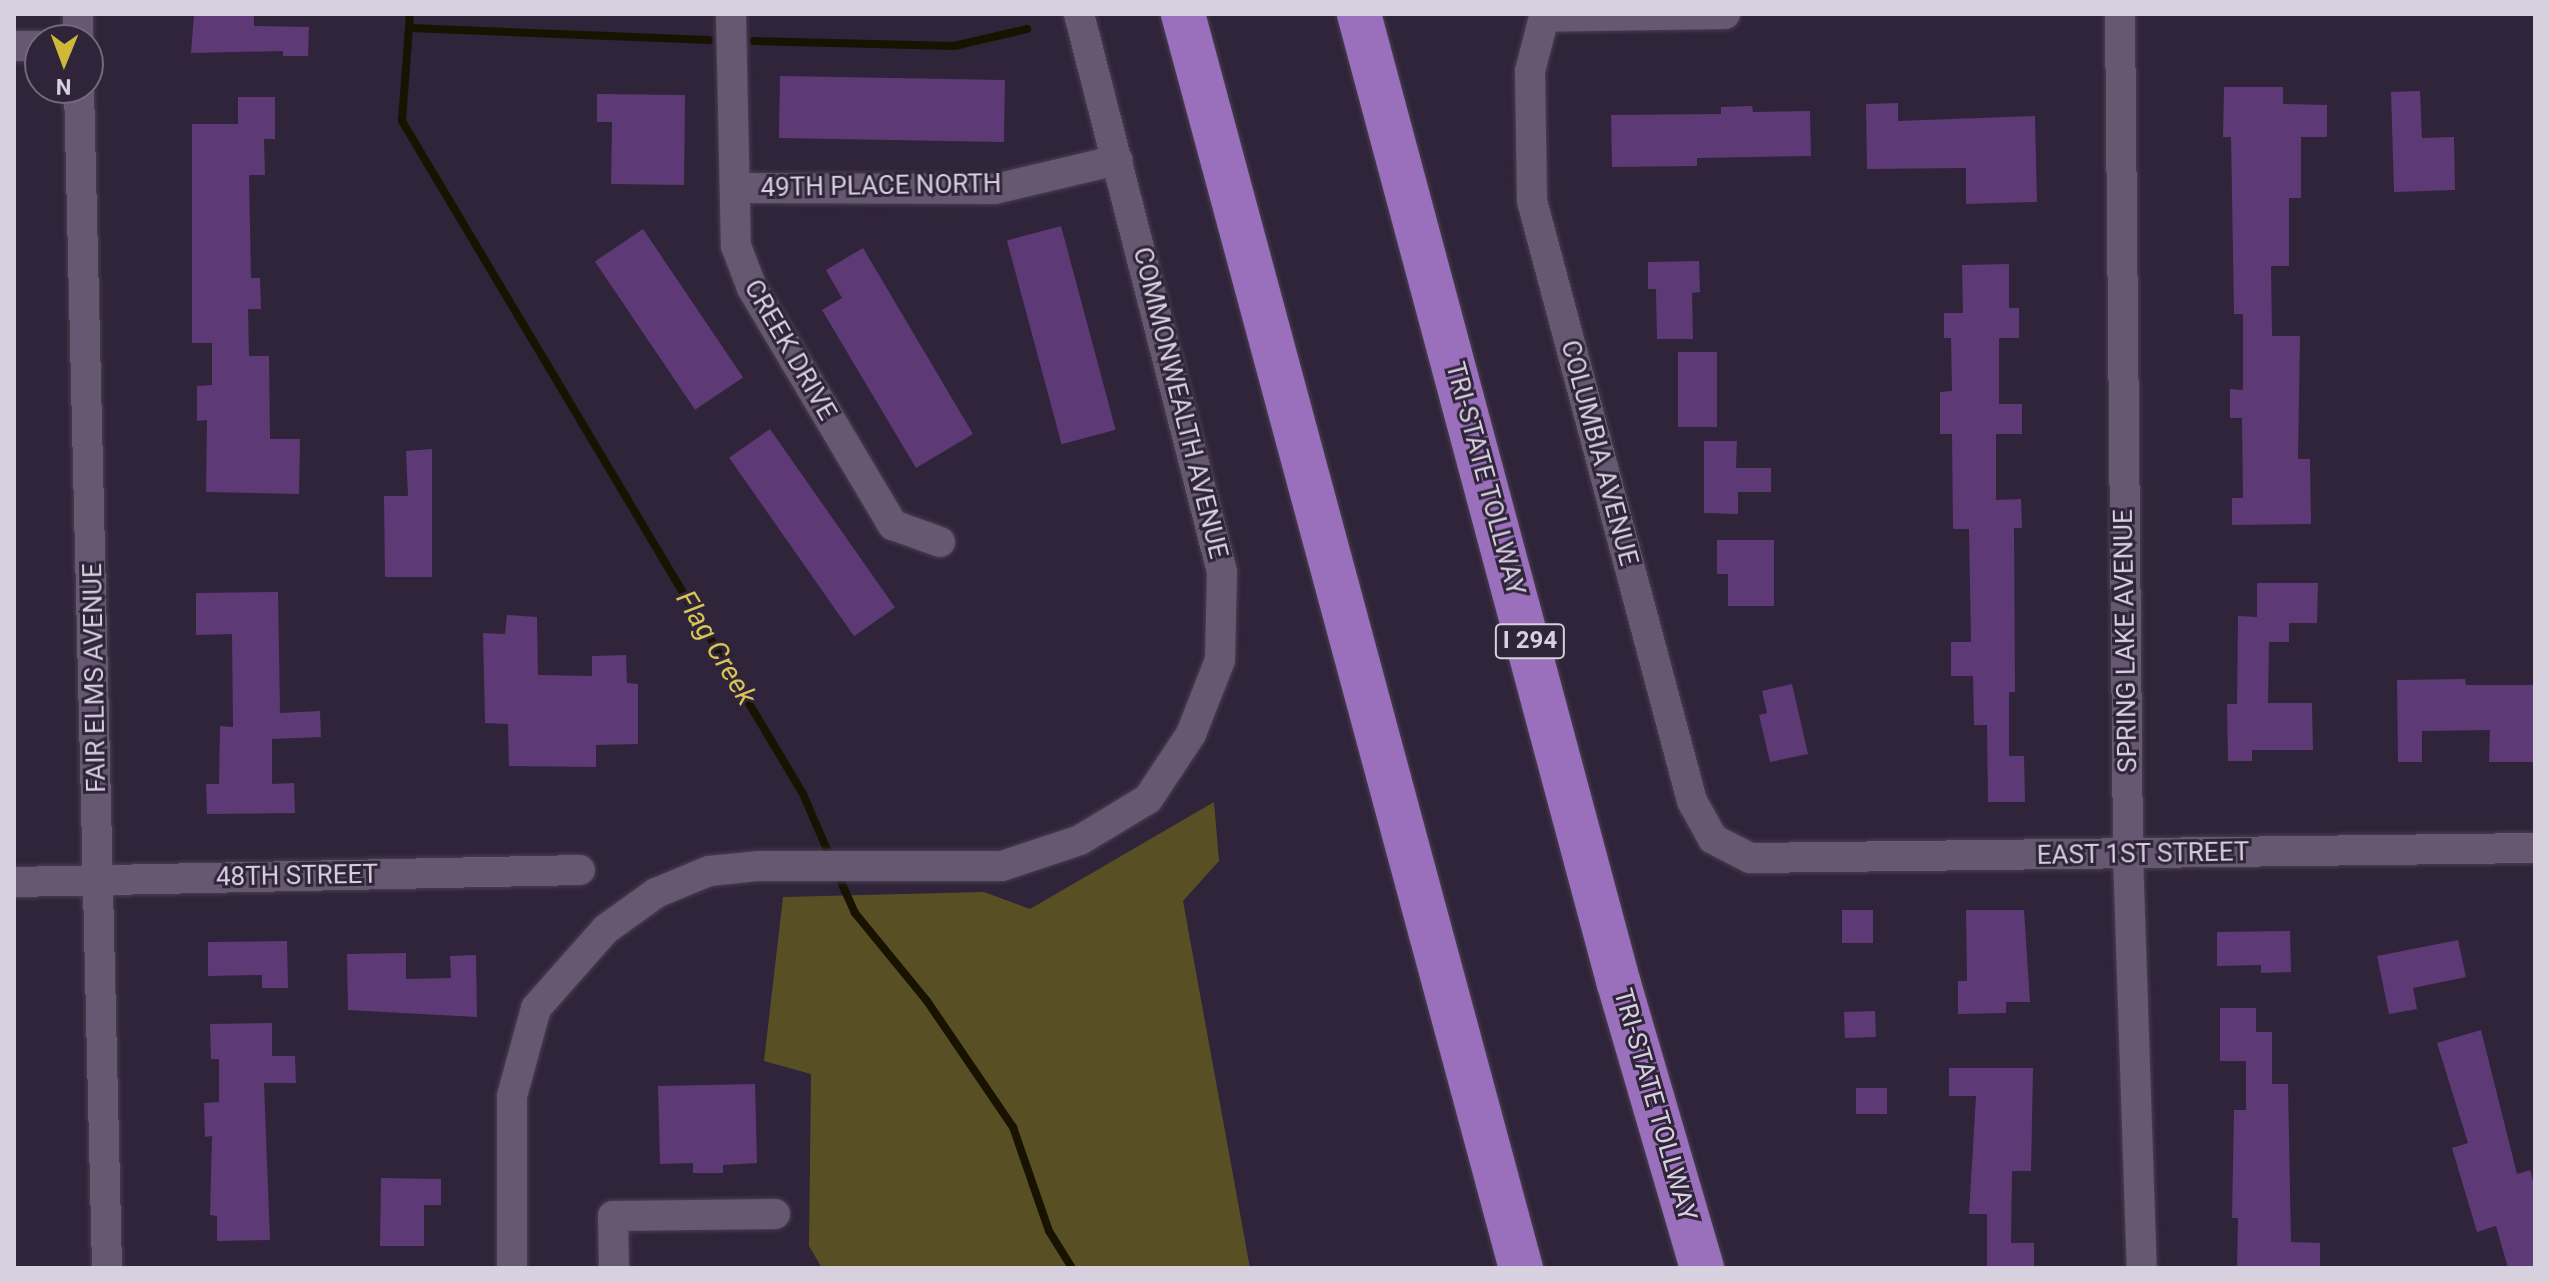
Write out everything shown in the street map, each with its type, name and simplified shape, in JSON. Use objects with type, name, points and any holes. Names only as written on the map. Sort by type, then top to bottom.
[{"type":"highway","points":[[1183,14],[1521,1268]]},
{"type":"highway","name":"TRI-STATE TOLLWAY","points":[[1359,14],[1619,984],[1702,1268]]},
{"type":"street","name":"CREEK DRIVE","points":[[731,14],[736,246],[752,288],[893,525],[940,542]]},
{"type":"street","name":"COMMONWEALTH AVENUE","points":[[512,1268],[512,1096],[536,1008],[606,929],[656,893],[709,871],[758,866],[1002,866],[1080,840],[1148,799],[1191,734],[1220,660],[1222,572],[1079,14]]},
{"type":"street","name":"COLUMBIA AVENUE","points":[[1725,14],[1544,17],[1530,71],[1532,201],[1692,801],[1713,839],[1750,858]]},
{"type":"street","name":"SPRING LAKE AVENUE","points":[[2120,14],[2128,855],[2142,1268]]},
{"type":"street","name":"FAIR ELMS AVENUE","points":[[79,104],[107,1268]]},
{"type":"street","name":"49TH PLACE NORTH","points":[[736,188],[995,189],[1118,160]]},
{"type":"street","name":"EAST 1ST STREET","points":[[1750,858],[2533,855]]},
{"type":"street","name":"48TH STREET","points":[[14,882],[580,870]]},
{"type":"street","points":[[614,1268],[613,1216],[775,1214]]},
{"type":"shaded area","points":[[1214,802],[1219,861],[1183,901],[1250,1268],[822,1268],[809,1246],[811,1074],[764,1061],[783,897],[984,892],[1030,909]]},
{"type":"building","points":[[194,14],[254,14],[254,26],[309,27],[308,56],[283,56],[283,51],[191,53]]},
{"type":"building","points":[[780,76],[1005,80],[1004,142],[779,138]]},
{"type":"building","points":[[2224,87],[2283,87],[2283,104],[2327,105],[2327,137],[2301,137],[2301,198],[2289,198],[2289,266],[2271,266],[2272,336],[2300,336],[2298,459],[2310,459],[2311,524],[2232,525],[2232,498],[2243,498],[2242,418],[2230,418],[2230,389],[2243,390],[2243,314],[2234,314],[2231,137],[2223,137]]},
{"type":"building","points":[[2420,91],[2422,138],[2454,137],[2455,190],[2394,192],[2391,92]]},
{"type":"building","points":[[597,94],[685,95],[684,185],[611,184],[612,122],[597,122]]},
{"type":"building","points":[[238,97],[275,97],[275,139],[264,139],[265,175],[249,175],[251,278],[260,278],[261,309],[248,309],[249,356],[269,356],[270,439],[300,439],[299,494],[206,492],[207,420],[197,421],[197,386],[212,385],[212,343],[192,343],[192,124],[238,124]]},
{"type":"building","points":[[1898,103],[1898,121],[2035,116],[2037,202],[1966,204],[1966,168],[1867,169],[1866,104]]},
{"type":"building","points":[[1752,106],[1753,112],[1810,111],[1811,156],[1697,158],[1697,166],[1612,167],[1611,115],[1721,114],[1721,107]]},
{"type":"building","points":[[1061,226],[1116,430],[1062,444],[1007,240]]},
{"type":"building","points":[[643,229],[743,377],[695,410],[595,261]]},
{"type":"building","points":[[863,248],[973,434],[916,468],[822,310],[842,298],[826,270]]},
{"type":"building","points":[[1699,261],[1700,292],[1692,293],[1693,339],[1657,339],[1656,289],[1648,289],[1648,262]]},
{"type":"building","points":[[2009,264],[2009,308],[2019,308],[2019,338],[1999,338],[1999,404],[2022,404],[2022,434],[1996,434],[1996,500],[2021,499],[2022,528],[2014,528],[2015,692],[2009,692],[2009,756],[2024,756],[2025,802],[1988,802],[1987,725],[1974,725],[1973,676],[1951,676],[1951,642],[1971,642],[1969,529],[1953,529],[1952,434],[1940,434],[1940,392],[1952,391],[1951,338],[1944,338],[1944,313],[1963,313],[1962,265]]},
{"type":"building","points":[[1678,352],[1717,352],[1717,427],[1678,427]]},
{"type":"building","points":[[770,429],[895,608],[854,636],[729,458]]},
{"type":"building","points":[[1704,441],[1737,441],[1736,468],[1771,468],[1771,492],[1738,492],[1738,514],[1704,513]]},
{"type":"building","points":[[432,449],[432,577],[385,577],[384,496],[408,496],[406,451]]},
{"type":"building","points":[[1717,540],[1774,540],[1774,606],[1728,606],[1728,574],[1717,574]]},
{"type":"building","points":[[2257,583],[2318,583],[2317,623],[2289,623],[2289,642],[2269,642],[2268,703],[2312,703],[2313,750],[2252,750],[2252,761],[2228,761],[2227,704],[2237,704],[2238,616],[2257,617]]},
{"type":"building","points":[[278,592],[280,713],[320,711],[321,737],[272,739],[272,784],[294,783],[295,813],[207,814],[206,784],[219,784],[220,726],[233,727],[232,634],[196,635],[196,593]]},
{"type":"building","points":[[507,615],[537,617],[538,675],[592,676],[592,656],[626,655],[627,683],[638,684],[638,744],[596,745],[596,767],[509,766],[508,724],[485,723],[483,633],[505,634]]},
{"type":"building","points":[[2465,679],[2466,685],[2535,685],[2535,762],[2489,762],[2490,730],[2422,731],[2422,762],[2398,762],[2397,680]]},
{"type":"building","points":[[1792,684],[1808,754],[1770,762],[1759,715],[1767,713],[1762,691]]},
{"type":"building","points":[[1842,910],[1873,910],[1873,943],[1842,943]]},
{"type":"building","points":[[1966,910],[2024,910],[2030,1002],[2006,1002],[2006,1013],[1958,1014],[1958,981],[1967,981]]},
{"type":"building","points":[[2290,931],[2291,972],[2261,973],[2261,965],[2217,966],[2217,932]]},
{"type":"building","points":[[2458,940],[2466,977],[2413,988],[2417,1009],[2389,1014],[2377,956]]},
{"type":"building","points":[[287,941],[288,988],[262,988],[262,975],[208,976],[208,942]]},
{"type":"building","points":[[406,953],[406,979],[451,978],[450,956],[476,955],[477,1017],[348,1010],[347,954]]},
{"type":"building","points":[[2220,1008],[2256,1008],[2256,1032],[2272,1032],[2272,1084],[2288,1084],[2291,1242],[2320,1243],[2320,1268],[2237,1268],[2238,1218],[2232,1218],[2234,1110],[2246,1110],[2246,1061],[2220,1061]]},
{"type":"building","points":[[1875,1011],[1876,1037],[1845,1038],[1844,1012]]},
{"type":"building","points":[[272,1023],[272,1056],[295,1056],[296,1083],[264,1083],[270,1240],[217,1241],[217,1216],[210,1215],[212,1136],[205,1137],[204,1103],[219,1102],[219,1059],[211,1059],[210,1024]]},
{"type":"building","points":[[2481,1030],[2517,1174],[2530,1170],[2535,1188],[2535,1268],[2508,1268],[2496,1226],[2477,1232],[2452,1148],[2468,1143],[2437,1043]]},
{"type":"building","points":[[1949,1068],[2033,1068],[2031,1171],[2012,1171],[2011,1243],[2034,1243],[2034,1268],[1987,1268],[1987,1214],[1969,1214],[1976,1096],[1949,1096]]},
{"type":"building","points":[[755,1084],[757,1163],[723,1165],[723,1173],[693,1173],[693,1163],[660,1164],[658,1086]]},
{"type":"building","points":[[1856,1088],[1887,1088],[1887,1114],[1856,1114]]},
{"type":"building","points":[[381,1178],[441,1179],[441,1205],[424,1205],[424,1246],[380,1246]]},
{"type":"waterway","name":"Flag Creek","points":[[410,14],[402,121],[803,794],[832,861]]},
{"type":"waterway","points":[[410,28],[709,40]]},
{"type":"waterway","points":[[754,41],[954,46],[1027,29]]},
{"type":"waterway","name":"Flag Creek","points":[[837,873],[855,913],[927,1001],[1013,1127],[1049,1231],[1072,1268]]}]
